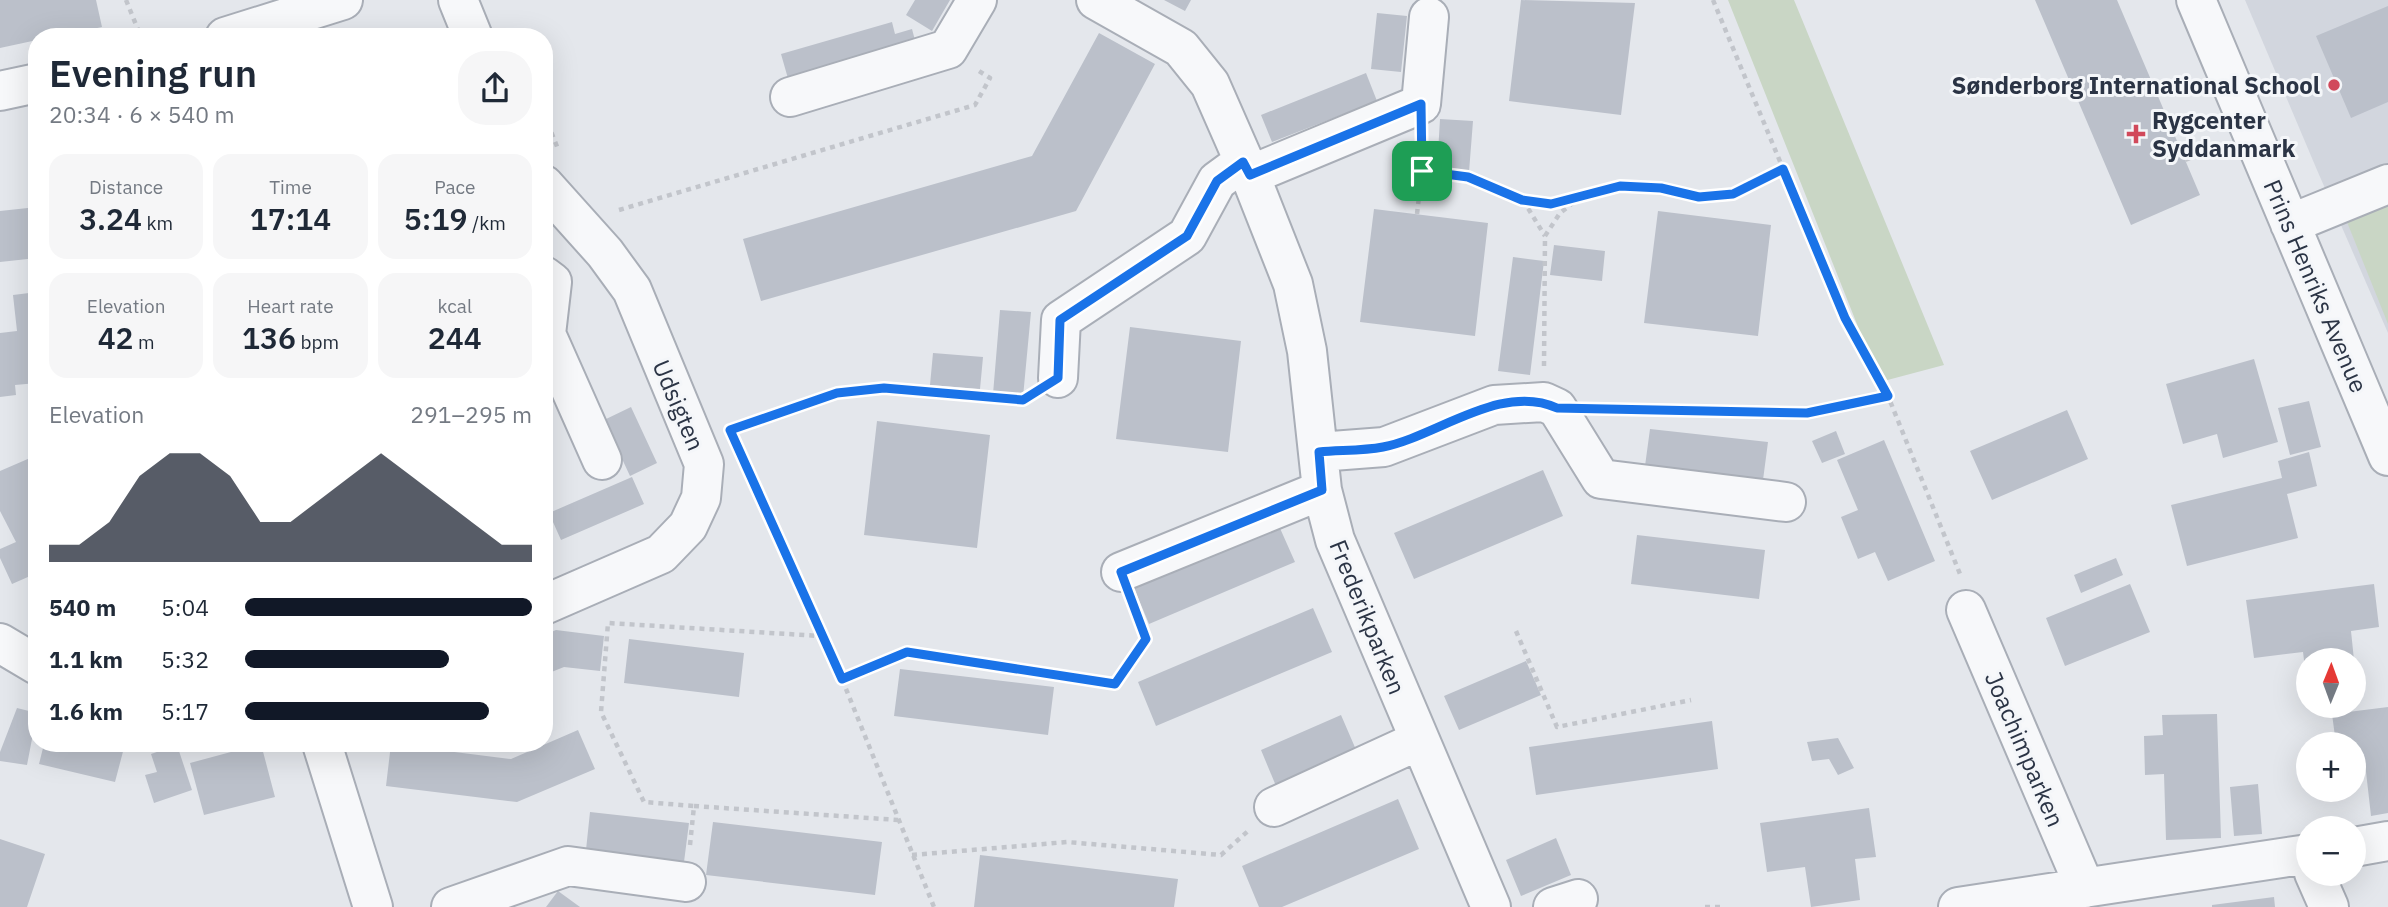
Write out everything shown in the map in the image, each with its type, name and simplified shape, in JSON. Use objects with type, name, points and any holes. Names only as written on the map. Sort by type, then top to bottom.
[{"type":"street","points":[[254,28],[343,0]]},
{"type":"street","points":[[458,0],[469,28]]},
{"type":"street","points":[[790,97],[948,49],[977,0]]},
{"type":"street","name":"Frederikparken","points":[[1096,0],[1181,48],[1210,84],[1293,284],[1307,351],[1322,490],[1335,540],[1491,907]]},
{"type":"street","name":"Prins Henriks Avenue","points":[[2196,0],[2388,456]]},
{"type":"street","points":[[1058,378],[1060,320],[1187,236],[1217,181],[1421,104],[1429,17]]},
{"type":"street","points":[[0,91],[28,85]]},
{"type":"street","name":"Udsigten","points":[[553,171],[614,237],[632,290],[704,464],[701,498],[688,526],[661,554],[553,601]]},
{"type":"street","points":[[2290,224],[2388,184]]},
{"type":"street","points":[[553,276],[614,237]]},
{"type":"street","points":[[553,350],[602,460]]},
{"type":"street","points":[[1319,452],[1384,447],[1494,405],[1550,405],[1601,479],[1787,502]]},
{"type":"street","points":[[1121,572],[1322,490]]},
{"type":"street","name":"Joachimparken","points":[[1966,610],[2085,888]]},
{"type":"street","points":[[0,643],[28,660]]},
{"type":"street","points":[[1275,807],[1420,740]]},
{"type":"street","points":[[325,752],[373,907]]},
{"type":"street","points":[[2366,845],[2388,841]]},
{"type":"street","points":[[1958,907],[2296,862]]},
{"type":"street","points":[[451,907],[568,866],[686,882]]},
{"type":"street","points":[[2320,886],[2329,907]]},
{"type":"path","points":[[127,0],[138,28]]},
{"type":"path","points":[[1713,0],[1845,318],[1888,396],[1967,592],[1966,610]]},
{"type":"path","points":[[614,237],[615,211],[975,104],[990,78],[948,49]]},
{"type":"path","points":[[1417,214],[1422,171],[1421,104]]},
{"type":"path","points":[[1422,171],[1477,180],[1522,200],[1551,204],[1620,186],[1661,188],[1699,197],[1733,194],[1783,169]]},
{"type":"path","points":[[1545,236],[1560,214],[1582,196]]},
{"type":"path","points":[[1522,200],[1545,236],[1550,405],[1807,413],[1888,396]]},
{"type":"path","points":[[730,430],[837,393],[884,388],[1023,400],[1058,378]]},
{"type":"path","points":[[725,417],[735,442]]},
{"type":"path","points":[[740,454],[820,636],[842,679],[934,907]]},
{"type":"path","points":[[842,679],[907,652],[1115,684],[1146,639],[1121,572]]},
{"type":"path","points":[[820,636],[608,622],[601,712],[644,802],[898,820]]},
{"type":"path","points":[[1516,631],[1557,727],[1691,700]]},
{"type":"path","points":[[686,882],[694,806]]},
{"type":"path","points":[[912,855],[1067,842],[1221,855],[1275,807]]},
{"type":"path","points":[[1705,907],[1725,907]]},
{"type":"shaded area","name":"Sønderborg International School","points":[[2245,0],[2388,0],[2388,333],[2317,170]]},
{"type":"green space","points":[[1728,0],[1794,0],[1944,365],[1880,382]]},
{"type":"green space","points":[[2388,206],[2388,324],[2347,222]]},
{"type":"building","points":[[0,0],[96,0],[102,27],[28,28],[28,42],[0,48]]},
{"type":"building","points":[[915,0],[950,0],[932,31],[906,15]]},
{"type":"building","points":[[1164,0],[1191,0],[1185,11]]},
{"type":"building","points":[[1521,0],[1635,3],[1621,115],[1509,101]]},
{"type":"building","points":[[2035,0],[2117,0],[2200,195],[2131,225]]},
{"type":"building","points":[[2388,6],[2388,102],[2351,118],[2316,36]]},
{"type":"building","points":[[1377,13],[1407,16],[1401,72],[1371,69]]},
{"type":"building","points":[[892,22],[895,34],[912,29],[916,44],[789,82],[781,54]]},
{"type":"building","points":[[1099,33],[1155,64],[1076,211],[761,301],[743,239],[1032,156]]},
{"type":"building","points":[[1366,73],[1377,101],[1272,142],[1261,115]]},
{"type":"building","points":[[1440,119],[1473,121],[1469,172],[1437,170]]},
{"type":"building","points":[[28,208],[28,259],[0,262],[0,211]]},
{"type":"building","points":[[1374,209],[1488,223],[1475,336],[1360,322]]},
{"type":"building","points":[[1658,211],[1771,225],[1758,336],[1644,323]]},
{"type":"building","points":[[1554,245],[1605,251],[1602,281],[1550,275]]},
{"type":"building","points":[[1513,257],[1544,261],[1530,375],[1498,371]]},
{"type":"building","points":[[28,293],[28,384],[15,385],[16,395],[0,397],[0,333],[17,331],[13,295]]},
{"type":"building","points":[[1000,310],[1031,312],[1023,397],[993,394]]},
{"type":"building","points":[[1130,327],[1241,341],[1228,452],[1116,439]]},
{"type":"building","points":[[933,353],[983,357],[980,389],[930,385]]},
{"type":"building","points":[[2254,359],[2278,442],[2223,458],[2217,434],[2183,444],[2166,384]]},
{"type":"building","points":[[2309,401],[2321,447],[2290,455],[2278,408]]},
{"type":"building","points":[[631,407],[657,463],[630,476],[604,420]]},
{"type":"building","points":[[2067,410],[2088,459],[1992,500],[1970,451]]},
{"type":"building","points":[[877,421],[990,435],[977,548],[864,535]]},
{"type":"building","points":[[1650,429],[1768,442],[1763,480],[1645,466]]},
{"type":"building","points":[[1836,431],[1845,454],[1822,463],[1812,441]]},
{"type":"building","points":[[1884,440],[1935,561],[1888,581],[1875,552],[1858,559],[1841,517],[1858,510],[1837,460]]},
{"type":"building","points":[[2309,452],[2317,486],[2287,494],[2298,538],[2187,566],[2171,505],[2282,478],[2278,461]]},
{"type":"building","points":[[28,459],[28,577],[12,584],[0,558],[0,549],[16,542],[0,511],[0,471]]},
{"type":"building","points":[[1543,470],[1563,516],[1414,579],[1394,533]]},
{"type":"building","points":[[632,477],[644,504],[561,540],[553,522],[553,511]]},
{"type":"building","points":[[1279,526],[1295,562],[1149,624],[1134,588]]},
{"type":"building","points":[[1637,535],[1765,550],[1759,599],[1631,584]]},
{"type":"building","points":[[2116,558],[2123,575],[2081,593],[2074,575]]},
{"type":"building","points":[[2130,584],[2150,632],[2065,666],[2046,618]]},
{"type":"building","points":[[2374,584],[2379,627],[2351,631],[2353,648],[2296,648],[2296,653],[2254,658],[2246,600]]},
{"type":"building","points":[[1313,608],[1332,652],[1156,726],[1138,682]]},
{"type":"building","points":[[553,631],[604,636],[600,671],[564,667],[553,671]]},
{"type":"building","points":[[629,639],[744,653],[739,697],[624,683]]},
{"type":"building","points":[[1526,661],[1541,695],[1459,730],[1444,696]]},
{"type":"building","points":[[900,669],[1054,687],[1048,735],[894,716]]},
{"type":"building","points":[[2388,707],[2388,813],[2371,816],[2366,772],[2366,732],[2334,732],[2333,718],[2366,718],[2366,710]]},
{"type":"building","points":[[17,708],[28,711],[30,752],[27,765],[0,761],[0,752]]},
{"type":"building","points":[[2217,714],[2221,838],[2166,840],[2164,774],[2145,775],[2144,736],[2163,735],[2162,715]]},
{"type":"building","points":[[1341,715],[1357,752],[1276,786],[1261,750]]},
{"type":"building","points":[[1712,721],[1718,769],[1536,795],[1529,747]]},
{"type":"building","points":[[578,730],[595,769],[517,802],[386,786],[390,752],[455,752],[511,759],[527,752],[553,752],[553,741]]},
{"type":"building","points":[[1838,738],[1854,768],[1838,775],[1829,759],[1812,761],[1807,742]]},
{"type":"building","points":[[42,752],[123,752],[115,782],[39,764]]},
{"type":"building","points":[[179,752],[192,790],[154,803],[145,775],[157,772],[151,754]]},
{"type":"building","points":[[231,752],[263,752],[275,797],[204,815],[190,763]]},
{"type":"building","points":[[2258,784],[2262,834],[2234,836],[2230,787]]},
{"type":"building","points":[[1398,799],[1419,849],[1282,907],[1259,907],[1242,866]]},
{"type":"building","points":[[1869,808],[1876,857],[1855,859],[1860,900],[1811,907],[1805,867],[1767,872],[1760,823]]},
{"type":"building","points":[[590,812],[689,823],[684,862],[586,850]]},
{"type":"building","points":[[713,822],[882,842],[875,895],[706,875]]},
{"type":"building","points":[[1556,838],[1571,875],[1521,896],[1506,860]]},
{"type":"building","points":[[0,839],[45,854],[27,907],[0,907]]},
{"type":"building","points":[[980,855],[1178,879],[1174,907],[974,907]]},
{"type":"building","points":[[558,891],[580,907],[546,907]]},
{"type":"building","points":[[2274,897],[2275,907],[2212,907],[2212,905]]},
{"type":"place","name":"Sønderborg International School","points":[[2334,85]]},
{"type":"place","name":"Rygcenter Syddanmark","points":[[2136,134]]},
{"type":"route","points":[[1421,104],[1422,171],[1468,177],[1522,200],[1551,204],[1620,186],[1661,188],[1699,197],[1733,194],[1783,169],[1845,318],[1888,396],[1807,413],[1557,408],[1544,402],[1494,405],[1384,447],[1319,452],[1322,490],[1121,572],[1146,639],[1115,684],[907,652],[842,679],[820,636],[730,430],[837,393],[884,388],[1023,400],[1058,378],[1060,320],[1187,236],[1217,181],[1243,162],[1250,175],[1421,104]]}]
